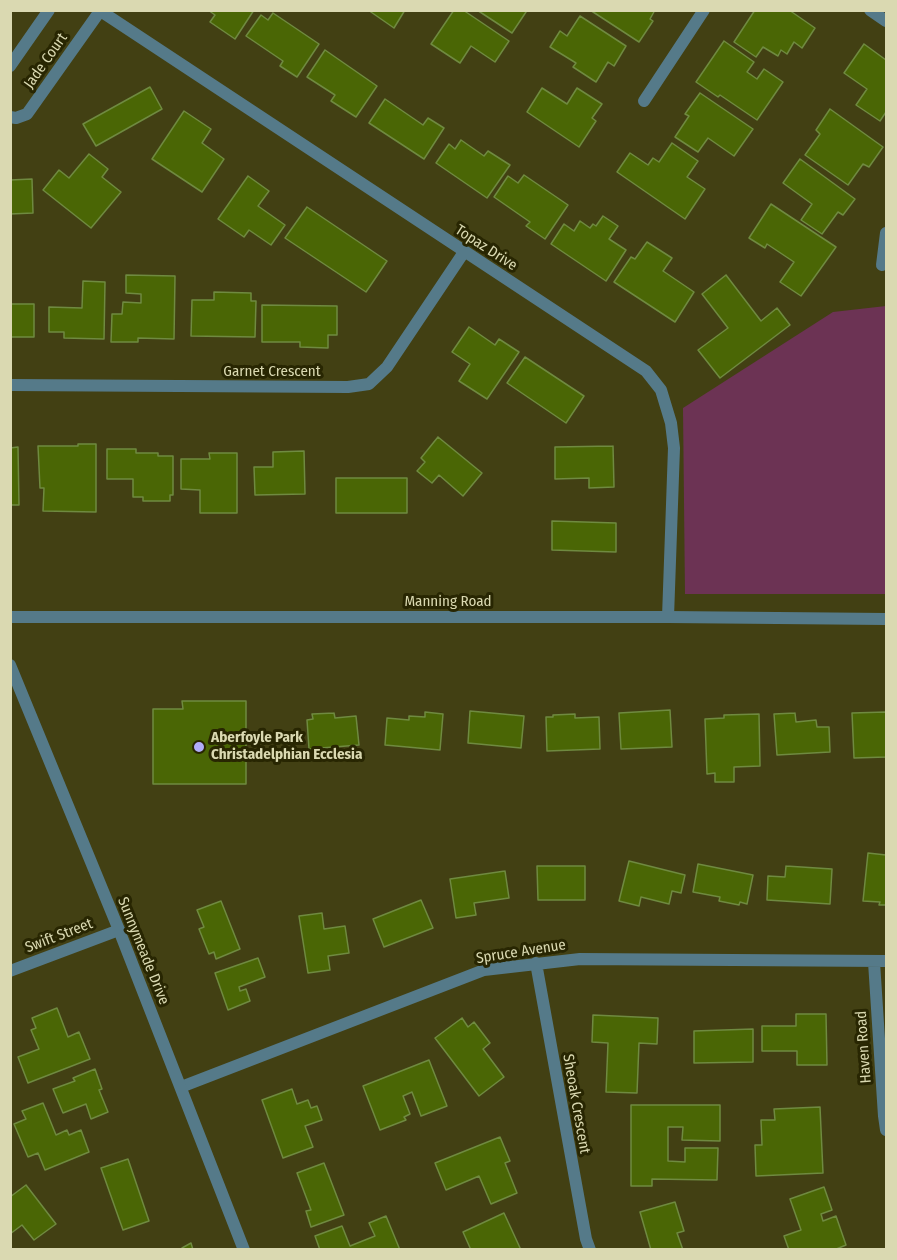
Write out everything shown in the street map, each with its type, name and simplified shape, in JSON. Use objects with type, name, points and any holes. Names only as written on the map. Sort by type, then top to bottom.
[{"type":"street","name":"Jade Court","points":[[10,66],[49,10]]},
{"type":"street","points":[[644,101],[704,10]]},
{"type":"street","points":[[870,10],[886,21]]},
{"type":"street","name":"Jade Court","points":[[10,117],[16,118],[27,114],[100,11]]},
{"type":"street","name":"Topaz Drive","points":[[100,11],[646,371],[661,390],[671,423],[674,448],[668,617]]},
{"type":"street","points":[[882,265],[886,233]]},
{"type":"street","name":"Garnet Crescent","points":[[10,385],[348,387],[369,384],[387,367],[464,252]]},
{"type":"street","name":"Manning Road","points":[[10,617],[886,619]]},
{"type":"street","name":"Sunnymeade Drive","points":[[10,665],[119,930],[244,1250]]},
{"type":"street","name":"Swift Street","points":[[10,971],[119,930]]},
{"type":"street","name":"Spruce Avenue","points":[[181,1087],[484,970],[580,958],[880,962]]},
{"type":"street","name":"Haven Road","points":[[880,962],[886,1130]]},
{"type":"street","name":"Sheoak Crescent","points":[[536,963],[586,1239],[590,1250]]},
{"type":"shaded area","points":[[886,306],[886,594],[685,594],[683,408],[833,312]]},
{"type":"building","points":[[208,10],[254,10],[235,39],[210,22],[215,15]]},
{"type":"building","points":[[368,10],[405,10],[394,28]]},
{"type":"building","points":[[454,10],[463,10],[509,41],[495,62],[471,46],[460,63],[431,44]]},
{"type":"building","points":[[477,10],[523,10],[526,12],[512,33]]},
{"type":"building","points":[[590,10],[655,10],[650,19],[653,21],[639,42]]},
{"type":"building","points":[[755,10],[789,10],[815,28],[802,48],[794,42],[787,54],[781,50],[778,56],[763,47],[756,57],[734,42]]},
{"type":"building","points":[[273,13],[319,44],[297,77],[280,66],[283,61],[246,36],[261,15],[268,20]]},
{"type":"building","points":[[580,16],[626,46],[614,66],[608,62],[596,82],[573,67],[576,63],[550,47],[560,31],[567,36]]},
{"type":"building","points":[[724,41],[754,62],[747,72],[757,79],[764,69],[783,82],[757,120],[696,82]]},
{"type":"building","points":[[864,44],[886,60],[886,112],[880,121],[856,105],[867,89],[844,73]]},
{"type":"building","points":[[325,50],[377,86],[356,117],[331,101],[335,95],[307,77]]},
{"type":"building","points":[[150,87],[162,109],[96,146],[83,124]]},
{"type":"building","points":[[542,88],[567,104],[577,88],[602,104],[592,118],[596,121],[579,147],[527,112]]},
{"type":"building","points":[[700,93],[753,129],[734,156],[708,138],[698,152],[675,137],[689,116],[685,114]]},
{"type":"building","points":[[385,99],[423,125],[428,118],[444,128],[424,159],[369,123]]},
{"type":"building","points":[[830,109],[883,147],[869,167],[863,164],[848,185],[805,155],[820,134],[816,130]]},
{"type":"building","points":[[184,111],[211,129],[202,143],[224,159],[202,192],[152,159]]},
{"type":"building","points":[[461,140],[484,156],[488,151],[510,165],[487,198],[436,163],[449,144],[455,149]]},
{"type":"building","points":[[672,143],[698,161],[687,177],[705,189],[685,219],[617,172],[630,153],[648,165],[653,158],[659,162]]},
{"type":"building","points":[[89,154],[108,169],[102,177],[121,192],[91,228],[43,190],[59,170],[69,178]]},
{"type":"building","points":[[800,159],[855,199],[843,215],[838,212],[822,234],[801,220],[812,204],[783,183]]},
{"type":"building","points":[[524,175],[568,205],[545,239],[526,226],[530,222],[494,197],[508,176],[518,183]]},
{"type":"building","points":[[248,176],[269,191],[258,206],[285,225],[271,245],[249,230],[244,237],[218,219]]},
{"type":"building","points":[[32,179],[33,213],[10,214],[10,180]]},
{"type":"building","points":[[771,204],[836,247],[801,296],[780,282],[794,262],[767,244],[765,248],[749,238]]},
{"type":"building","points":[[307,207],[387,261],[366,292],[285,238]]},
{"type":"building","points":[[603,216],[618,226],[609,239],[626,250],[606,281],[551,244],[564,224],[574,231],[580,221],[590,228],[593,224],[596,226]]},
{"type":"building","points":[[647,242],[672,258],[663,271],[694,292],[675,322],[614,282],[631,257],[635,259]]},
{"type":"building","points":[[126,275],[175,276],[174,339],[138,338],[138,342],[111,342],[112,314],[122,314],[123,302],[141,303],[141,294],[126,293]]},
{"type":"building","points":[[726,275],[761,321],[777,308],[790,325],[720,378],[698,350],[728,328],[702,294]]},
{"type":"building","points":[[83,281],[105,282],[104,339],[64,338],[64,332],[49,332],[49,307],[82,308]]},
{"type":"building","points":[[214,292],[251,293],[251,301],[256,301],[255,337],[191,336],[192,300],[214,300]]},
{"type":"building","points":[[10,304],[34,304],[34,337],[10,337]]},
{"type":"building","points":[[262,305],[337,306],[337,335],[328,335],[328,348],[300,347],[300,342],[262,342]]},
{"type":"building","points":[[469,327],[495,345],[499,339],[519,352],[487,399],[459,381],[470,364],[452,352]]},
{"type":"building","points":[[525,357],[584,396],[566,423],[507,383]]},
{"type":"building","points":[[438,437],[482,473],[463,496],[439,475],[432,483],[417,471],[425,462],[421,458]]},
{"type":"building","points":[[78,444],[96,444],[96,512],[43,511],[44,488],[40,488],[38,446],[78,446]]},
{"type":"building","points":[[613,446],[614,487],[589,488],[589,478],[555,479],[555,447]]},
{"type":"building","points":[[18,447],[19,505],[10,505],[10,448]]},
{"type":"building","points":[[107,449],[136,449],[136,453],[173,456],[173,495],[170,495],[170,501],[143,501],[143,497],[133,497],[133,479],[107,479]]},
{"type":"building","points":[[304,451],[305,494],[255,495],[254,467],[273,467],[273,452]]},
{"type":"building","points":[[209,453],[237,453],[237,513],[200,513],[200,490],[181,489],[181,459],[210,459]]},
{"type":"building","points":[[336,478],[407,478],[407,513],[336,513]]},
{"type":"building","points":[[552,521],[616,523],[616,552],[552,550]]},
{"type":"building","name":"Aberfoyle Park Christadelphian Ecclesia","points":[[182,701],[246,701],[246,784],[153,784],[153,709],[183,709]]},
{"type":"building","points":[[670,710],[672,747],[621,749],[619,713]]},
{"type":"building","points":[[470,711],[524,716],[521,748],[468,743]]},
{"type":"building","points":[[425,712],[443,714],[440,750],[385,745],[387,718],[409,720],[409,716],[425,717]]},
{"type":"building","points":[[886,712],[886,757],[854,758],[852,713]]},
{"type":"building","points":[[334,713],[335,718],[356,716],[359,745],[309,749],[307,720],[313,719],[312,714]]},
{"type":"building","points":[[795,713],[796,722],[816,720],[817,727],[829,727],[830,752],[777,755],[774,714]]},
{"type":"building","points":[[575,714],[575,718],[599,717],[600,749],[547,751],[546,717]]},
{"type":"building","points":[[759,714],[760,766],[734,767],[734,782],[715,782],[715,773],[707,774],[705,719],[724,718],[724,715]]},
{"type":"building","points":[[868,853],[886,855],[886,905],[879,905],[880,902],[863,901]]},
{"type":"building","points":[[629,861],[685,875],[681,893],[672,891],[669,904],[641,897],[639,906],[619,901]]},
{"type":"building","points":[[698,864],[753,875],[747,904],[740,902],[739,905],[719,901],[720,897],[693,892]]},
{"type":"building","points":[[537,866],[585,866],[585,900],[538,900]]},
{"type":"building","points":[[786,866],[832,869],[830,904],[767,900],[768,876],[785,877]]},
{"type":"building","points":[[505,871],[509,898],[474,903],[476,915],[456,918],[450,879]]},
{"type":"building","points":[[421,900],[433,928],[384,947],[373,919]]},
{"type":"building","points":[[221,901],[240,949],[216,959],[214,952],[209,954],[199,929],[204,927],[197,910]]},
{"type":"building","points":[[322,913],[324,929],[345,926],[349,953],[328,956],[330,970],[308,973],[299,916]]},
{"type":"building","points":[[258,958],[265,977],[239,987],[240,991],[246,989],[250,1001],[228,1010],[215,973]]},
{"type":"building","points":[[57,1008],[68,1037],[79,1032],[90,1059],[28,1083],[18,1057],[39,1049],[31,1030],[36,1028],[32,1018]]},
{"type":"building","points":[[796,1014],[826,1014],[827,1065],[797,1065],[797,1051],[762,1051],[762,1026],[796,1026]]},
{"type":"building","points":[[593,1015],[658,1018],[657,1044],[639,1043],[637,1093],[606,1092],[608,1043],[592,1042]]},
{"type":"building","points":[[462,1018],[468,1027],[474,1022],[490,1043],[483,1049],[504,1077],[479,1096],[435,1038]]},
{"type":"building","points":[[753,1029],[753,1062],[694,1063],[694,1031]]},
{"type":"building","points":[[429,1060],[447,1106],[421,1116],[412,1092],[403,1096],[410,1114],[404,1117],[406,1120],[380,1130],[363,1086]]},
{"type":"building","points":[[95,1069],[102,1089],[99,1090],[108,1112],[91,1119],[86,1104],[63,1113],[53,1089],[75,1081],[73,1078]]},
{"type":"building","points":[[292,1089],[297,1104],[308,1100],[311,1108],[317,1106],[322,1120],[305,1126],[313,1147],[283,1158],[262,1100]]},
{"type":"building","points":[[43,1103],[56,1135],[67,1130],[69,1135],[81,1130],[89,1152],[45,1170],[38,1153],[28,1157],[14,1124],[26,1119],[22,1111]]},
{"type":"building","points":[[631,1105],[720,1105],[720,1141],[682,1140],[683,1127],[668,1127],[668,1161],[685,1162],[685,1148],[718,1148],[717,1180],[652,1179],[652,1186],[631,1186]]},
{"type":"building","points":[[820,1107],[823,1173],[756,1176],[755,1145],[762,1145],[761,1120],[775,1120],[774,1109]]},
{"type":"building","points":[[500,1137],[510,1161],[505,1163],[517,1193],[491,1204],[479,1176],[446,1190],[435,1163]]},
{"type":"building","points":[[128,1159],[149,1221],[123,1230],[101,1168]]},
{"type":"building","points":[[324,1163],[344,1215],[311,1227],[306,1211],[311,1210],[297,1173]]},
{"type":"building","points":[[26,1185],[56,1224],[34,1240],[22,1225],[10,1234],[10,1197]]},
{"type":"building","points":[[824,1187],[832,1210],[821,1214],[823,1221],[836,1216],[846,1245],[834,1250],[789,1250],[784,1236],[801,1230],[790,1199]]},
{"type":"building","points":[[675,1202],[684,1231],[677,1233],[683,1250],[651,1250],[640,1212]]},
{"type":"building","points":[[504,1213],[521,1250],[471,1250],[463,1232]]},
{"type":"building","points":[[386,1216],[400,1250],[320,1250],[315,1236],[342,1226],[350,1246],[375,1236],[369,1223]]},
{"type":"building","points":[[191,1243],[193,1250],[182,1250],[182,1248]]},
{"type":"place","name":"Aberfoyle Park Christadelphian Ecclesia","points":[[199,747]]}]
